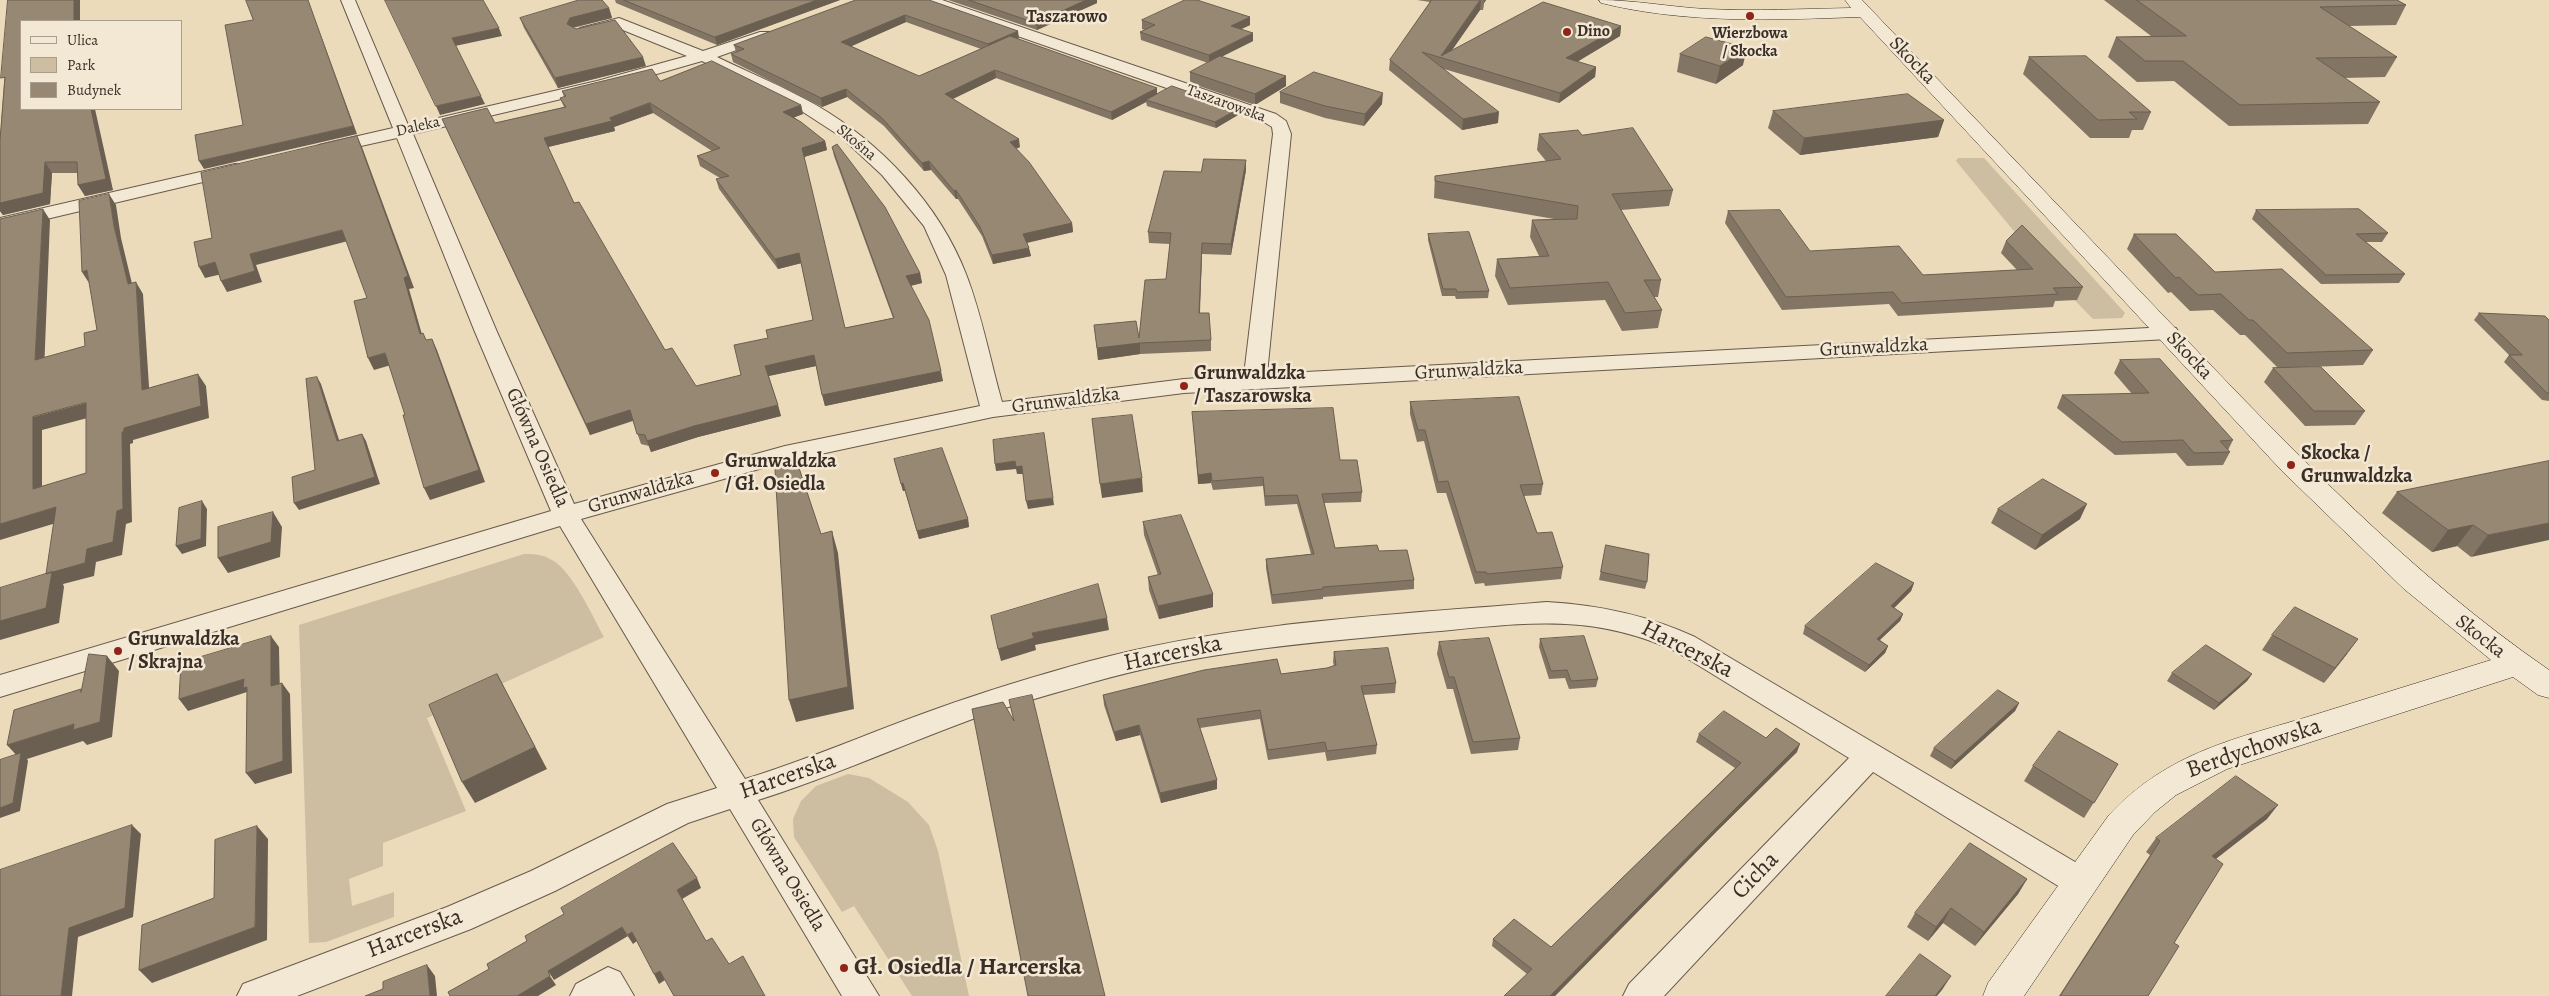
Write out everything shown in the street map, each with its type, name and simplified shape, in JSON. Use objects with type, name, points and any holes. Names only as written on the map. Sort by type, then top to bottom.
[{"type":"street","name":"Główna Osiedla","points":[[348,0],[566,515],[861,996]]},
{"type":"street","name":"Taszarowska","points":[[928,0],[1270,118],[1280,125],[1282,134],[1255,381]]},
{"type":"street","points":[[1607,0],[1661,10],[1710,15],[1859,6]]},
{"type":"street","name":"Skocka","points":[[1859,6],[2291,465],[2369,542],[2444,609],[2516,664],[2549,686]]},
{"type":"street","name":"Skośna","points":[[579,32],[619,23],[705,57],[809,108],[846,132],[888,171],[933,224],[956,275],[993,410]]},
{"type":"street","name":"Daleka","points":[[310,152],[634,77],[705,57],[778,30]]},
{"type":"street","points":[[0,224],[252,166]]},
{"type":"street","name":"Grunwaldzka","points":[[0,686],[566,515],[784,454],[993,410],[1184,386],[1255,381],[2168,333]]},
{"type":"street","name":"Harcerska","points":[[255,996],[459,918],[544,880],[678,813],[808,772],[946,717],[1081,675],[1147,658],[1221,643],[1289,634],[1547,612],[1590,614],[1626,620],[1656,630],[1685,644],[2080,882]]},
{"type":"street","name":"Berdychowska","points":[[2002,996],[2120,825],[2143,800],[2175,777],[2226,756],[2516,664]]},
{"type":"street","name":"Cicha","points":[[1641,996],[1870,756]]},
{"type":"green space","points":[[1958,158],[1984,158],[2125,313],[2122,318],[2093,319],[2051,276],[1956,161]]},
{"type":"green space","points":[[524,554],[547,557],[566,572],[581,594],[604,637],[427,718],[466,811],[383,843],[383,866],[349,879],[352,906],[394,892],[394,917],[326,942],[309,943],[299,625]]},
{"type":"green space","points":[[848,774],[869,778],[908,802],[929,825],[938,851],[969,996],[912,996],[854,906],[842,912],[794,837],[793,819],[801,801],[816,786]]},
{"type":"building","points":[[8,0],[74,0],[74,20],[20,20],[20,110],[91,110],[106,179],[78,185],[77,162],[45,162],[43,193],[0,203],[0,140],[5,77],[1,78]]},
{"type":"building","points":[[246,0],[308,0],[353,126],[199,161],[195,135],[243,125],[225,25],[253,20]]},
{"type":"building","points":[[385,0],[483,0],[499,28],[452,38],[481,96],[436,106]]},
{"type":"building","points":[[579,0],[602,0],[609,8],[570,18],[567,24],[576,29],[615,20],[643,57],[555,78],[520,18]]},
{"type":"building","points":[[624,0],[817,0],[715,37]]},
{"type":"building","points":[[856,0],[929,0],[1018,31],[988,44],[905,15],[841,42],[919,76],[1010,36],[1157,88],[1111,112],[995,70],[945,94],[1019,139],[1010,142],[1029,162],[1072,223],[1023,234],[1029,248],[992,255],[980,227],[956,190],[954,191],[929,161],[922,163],[882,118],[846,89],[821,98],[731,54],[744,49],[734,45]]},
{"type":"building","points":[[969,0],[1086,0],[1036,23]]},
{"type":"building","points":[[1185,0],[1197,0],[1250,17],[1231,26],[1253,33],[1209,55],[1140,32],[1155,25],[1142,20]]},
{"type":"building","points":[[1432,0],[1480,0],[1441,56],[1543,2],[1621,26],[1566,58],[1596,67],[1560,93],[1422,52],[1499,112],[1463,119],[1390,60]]},
{"type":"building","points":[[2137,0],[2397,0],[2406,5],[2320,7],[2397,57],[2316,58],[2380,102],[2240,105],[2183,61],[2145,61],[2116,37],[2186,36]]},
{"type":"building","points":[[1706,37],[1747,48],[1720,66],[1680,54]]},
{"type":"building","points":[[1220,56],[1286,76],[1255,94],[1190,72]]},
{"type":"building","points":[[2086,56],[2151,112],[2129,112],[2137,119],[2098,120],[2029,57]]},
{"type":"building","points":[[712,61],[801,105],[783,112],[801,122],[825,141],[802,148],[845,328],[894,318],[832,147],[837,144],[885,207],[920,273],[906,276],[929,320],[941,371],[822,395],[814,355],[765,366],[778,405],[694,426],[647,441],[645,435],[637,434],[630,410],[586,424],[442,119],[487,108],[495,123],[566,107],[560,98],[566,96],[562,91],[652,69],[660,81]],"holes":[[[650,103],[720,148],[697,156],[729,176],[716,179],[775,259],[799,253],[813,320],[766,330],[768,338],[734,345],[741,375],[696,386],[672,348],[665,350],[579,202],[574,203],[544,138],[612,121],[610,118]]]},
{"type":"building","points":[[1314,72],[1383,93],[1365,114],[1325,106],[1280,92]]},
{"type":"building","points":[[1172,86],[1238,109],[1215,122],[1146,100]]},
{"type":"building","points":[[1908,94],[1944,120],[1804,138],[1773,111]]},
{"type":"building","points":[[1633,128],[1673,190],[1612,194],[1661,280],[1644,280],[1662,310],[1625,313],[1608,282],[1510,288],[1497,259],[1549,256],[1532,220],[1577,219],[1578,206],[1435,181],[1435,176],[1561,159],[1539,134],[1578,130],[1582,135]]},
{"type":"building","points":[[357,136],[408,276],[404,278],[420,334],[423,333],[426,340],[432,339],[479,470],[424,488],[403,415],[405,415],[385,353],[368,358],[354,301],[367,298],[342,230],[250,254],[255,271],[221,281],[215,262],[199,267],[194,242],[212,238],[201,173]]},
{"type":"building","points":[[1204,159],[1246,160],[1231,244],[1202,243],[1199,313],[1209,313],[1211,340],[1140,343],[1097,348],[1094,325],[1136,321],[1139,338],[1145,280],[1166,279],[1171,233],[1148,232],[1164,171],[1201,172]]},
{"type":"building","points":[[109,194],[114,226],[128,284],[136,282],[142,390],[198,374],[201,406],[124,428],[122,432],[123,509],[117,511],[113,542],[87,549],[85,563],[46,574],[56,507],[0,524],[0,219],[43,209],[35,360],[85,346],[84,333],[97,330],[87,270],[82,272],[79,201]],"holes":[[[86,403],[86,473],[33,489],[33,417]]]},
{"type":"building","points":[[2359,209],[2388,233],[2356,234],[2405,274],[2326,275],[2256,210]]},
{"type":"building","points":[[1780,210],[1810,251],[1899,246],[1923,275],[2033,269],[2006,241],[2022,225],[2083,287],[2053,288],[2058,294],[1902,303],[1893,292],[1786,297],[1728,211]]},
{"type":"building","points":[[1469,232],[1489,291],[1457,292],[1456,289],[1443,289],[1428,234]]},
{"type":"building","points":[[2134,234],[2176,234],[2215,272],[2282,269],[2373,350],[2287,353],[2253,320],[2249,320],[2221,294],[2198,295],[2179,277],[2176,278]]},
{"type":"building","points":[[2479,313],[2545,316],[2549,320],[2549,393],[2509,355],[2522,355]]},
{"type":"building","points":[[2160,359],[2233,440],[2220,441],[2230,452],[2194,453],[2183,440],[2122,442],[2062,395],[2149,393],[2120,360]]},
{"type":"building","points":[[2321,367],[2365,411],[2314,411],[2273,368]]},
{"type":"building","points":[[317,377],[337,441],[362,434],[375,477],[294,503],[292,477],[315,470],[306,379]]},
{"type":"building","points":[[1519,397],[1543,484],[1520,485],[1537,533],[1552,532],[1563,567],[1487,574],[1486,572],[1476,572],[1448,481],[1438,482],[1425,430],[1418,430],[1410,402]]},
{"type":"building","points":[[1333,408],[1340,460],[1357,460],[1362,492],[1322,494],[1335,548],[1377,545],[1379,551],[1407,550],[1414,580],[1323,587],[1323,589],[1272,595],[1266,559],[1314,554],[1297,495],[1265,496],[1263,477],[1212,481],[1211,473],[1198,475],[1192,412]]},
{"type":"building","points":[[1132,415],[1142,478],[1100,484],[1092,419]]},
{"type":"building","points":[[1044,433],[1053,498],[1026,501],[1022,466],[1016,467],[1015,461],[995,464],[993,440]]},
{"type":"building","points":[[942,448],[968,519],[917,531],[894,459]]},
{"type":"building","points":[[2549,461],[2549,523],[2488,535],[2473,525],[2448,530],[2397,492]]},
{"type":"building","points":[[798,465],[821,534],[832,531],[848,687],[789,700],[775,470]]},
{"type":"building","points":[[2043,479],[2087,504],[2042,535],[1998,509]]},
{"type":"building","points":[[202,501],[201,539],[176,546],[179,508]]},
{"type":"building","points":[[273,512],[271,542],[218,558],[218,527]]},
{"type":"building","points":[[1181,515],[1213,594],[1158,606],[1148,577],[1161,574],[1143,522]]},
{"type":"building","points":[[1606,545],[1649,554],[1647,582],[1601,572]]},
{"type":"building","points":[[1876,563],[1914,583],[1891,606],[1903,614],[1877,639],[1888,646],[1869,665],[1805,626]]},
{"type":"building","points":[[52,572],[46,608],[0,621],[0,588]]},
{"type":"building","points":[[1098,584],[1107,618],[1032,633],[1034,638],[998,649],[991,616]]},
{"type":"building","points":[[2295,607],[2358,639],[2335,668],[2272,635]]},
{"type":"building","points":[[271,636],[271,686],[282,683],[283,761],[246,773],[247,687],[243,688],[244,679],[179,699],[181,663]]},
{"type":"building","points":[[1584,636],[1598,679],[1571,681],[1567,670],[1551,671],[1540,639]]},
{"type":"building","points":[[1489,638],[1520,738],[1473,742],[1454,677],[1449,677],[1439,642]]},
{"type":"building","points":[[2206,645],[2252,674],[2219,703],[2172,673]]},
{"type":"building","points":[[1388,648],[1396,683],[1361,686],[1377,745],[1327,751],[1325,742],[1268,750],[1260,710],[1197,719],[1217,780],[1160,793],[1139,725],[1114,732],[1103,695],[1204,670],[1277,659],[1281,674],[1327,668],[1336,665],[1334,652]]},
{"type":"building","points":[[89,654],[107,656],[100,722],[73,730],[74,724],[7,745],[14,710],[81,689],[81,692]]},
{"type":"building","points":[[497,674],[535,747],[462,782],[429,705]]},
{"type":"building","points":[[1998,690],[2019,703],[1955,761],[1934,748]]},
{"type":"building","points":[[1032,695],[1105,996],[1028,996],[972,709],[1003,702],[1014,721],[1009,700]]},
{"type":"building","points":[[1724,711],[1766,738],[1776,728],[1800,744],[1550,996],[1504,996],[1532,969],[1493,939],[1514,919],[1551,947],[1741,763],[1699,734]]},
{"type":"building","points":[[2059,731],[2118,764],[2094,803],[2033,766]]},
{"type":"building","points":[[21,753],[13,803],[0,808],[0,760]]},
{"type":"building","points":[[2236,776],[2278,805],[2212,856],[2223,864],[2174,943],[2179,946],[2148,996],[2060,996],[2160,841],[2156,838]]},
{"type":"building","points":[[132,825],[125,908],[69,928],[61,996],[0,996],[0,870]]},
{"type":"building","points":[[257,826],[255,927],[139,970],[142,925],[214,898],[215,840]]},
{"type":"building","points":[[673,843],[697,878],[677,890],[706,941],[712,938],[729,964],[743,956],[765,996],[674,996],[660,971],[654,974],[632,932],[627,935],[622,927],[548,971],[550,976],[517,996],[450,996],[448,992],[489,969],[487,964],[527,941],[525,936],[564,914],[561,908]]},
{"type":"building","points":[[1970,843],[2027,879],[1984,932],[1951,908],[1936,927],[1915,913]]},
{"type":"building","points":[[1920,954],[1951,976],[1935,996],[1886,996]]},
{"type":"building","points":[[427,965],[430,996],[365,996],[383,989],[383,982]]},
{"type":"place","name":"Wierzbowa / Skocka","points":[[1750,16]]},
{"type":"place","name":"Dino","points":[[1567,32]]},
{"type":"place","name":"Grunwaldzka / Taszarowska","points":[[1184,386]]},
{"type":"place","name":"Skocka / Grunwaldzka","points":[[2291,465]]},
{"type":"place","name":"Grunwaldzka / Gł. Osiedla","points":[[715,473]]},
{"type":"place","name":"Grunwaldzka / Skrajna","points":[[118,651]]},
{"type":"place","name":"Gł. Osiedla / Harcerska","points":[[844,968]]},
{"type":"district","name":"Taszarowo","points":[[1067,18]]}]
